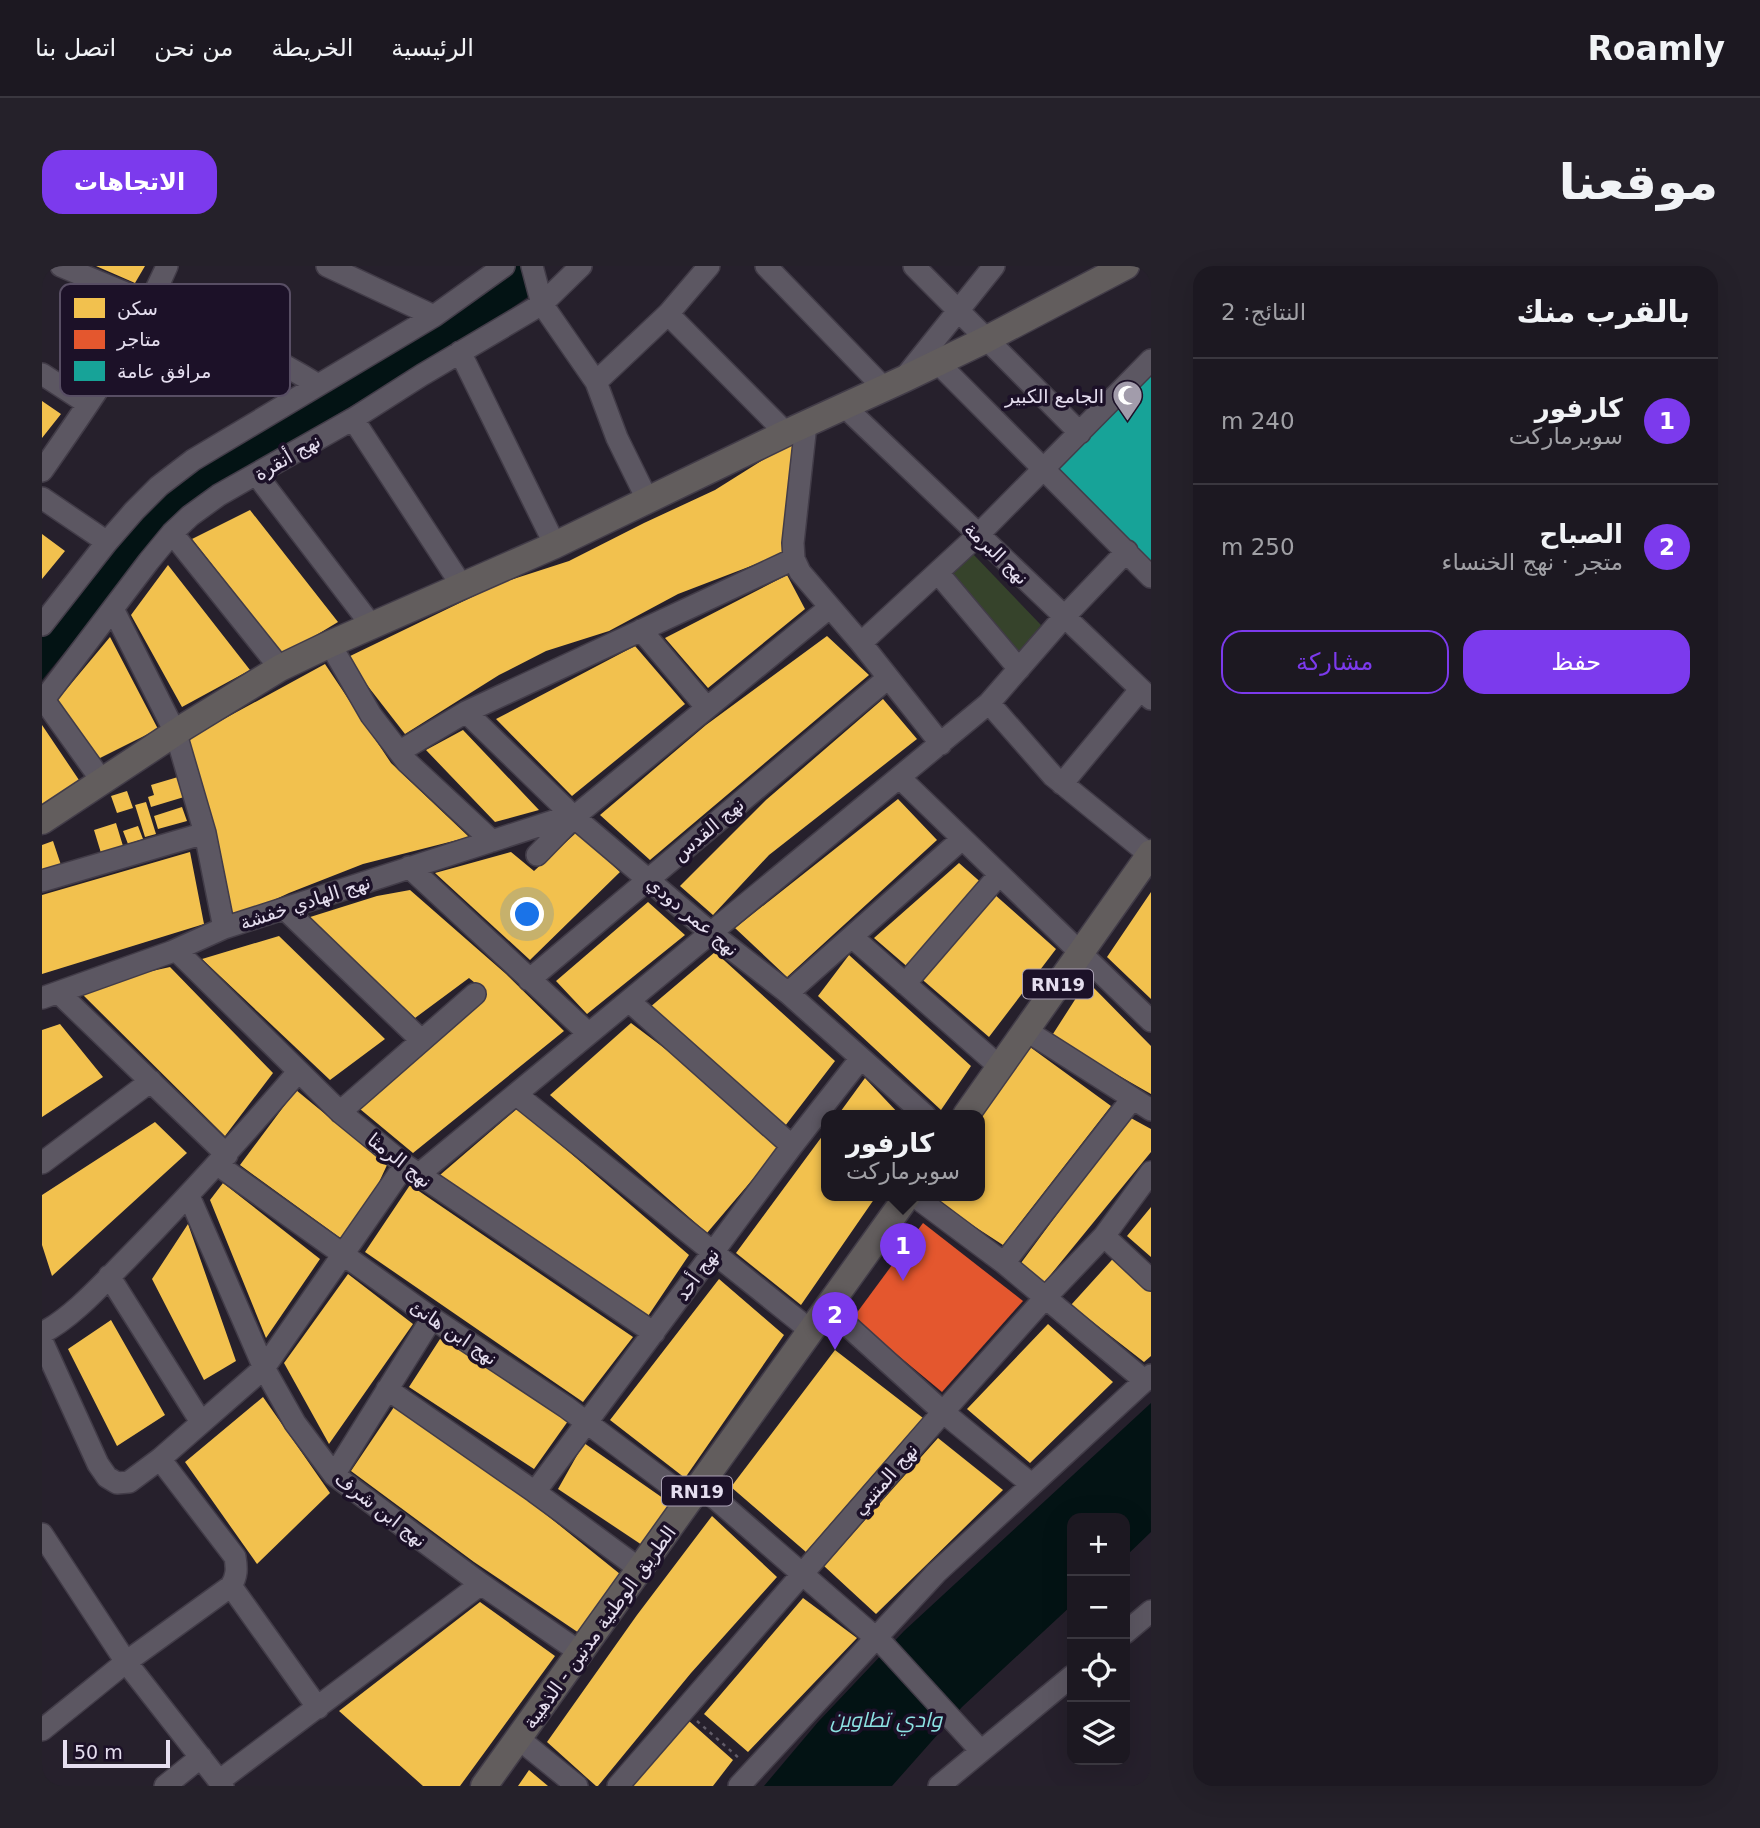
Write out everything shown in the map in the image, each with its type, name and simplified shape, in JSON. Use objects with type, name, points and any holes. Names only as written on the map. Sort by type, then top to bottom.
[{"type":"main road","points":[[42,821],[184,727],[280,668],[555,545],[796,428],[894,384],[1126,266]]},
{"type":"main road","name":"RN19","points":[[970,1110],[1150,854]]},
{"type":"main road","name":"الطريق الوطنية مدنين - الذهيبة","points":[[484,1786],[810,1330],[906,1201]]},
{"type":"street","points":[[61,266],[103,284]]},
{"type":"street","points":[[159,284],[167,266]]},
{"type":"street","points":[[327,266],[434,316]]},
{"type":"street","points":[[42,625],[107,542],[159,486],[193,460],[434,316],[504,266]]},
{"type":"street","points":[[532,266],[540,298],[596,382],[617,438],[647,499]]},
{"type":"street","name":"نهج أنقرة","points":[[43,701],[172,533],[190,516],[219,495],[353,419],[460,352],[540,298],[581,266]]},
{"type":"street","points":[[596,382],[668,314],[709,266]]},
{"type":"street","points":[[766,266],[894,384],[994,266]]},
{"type":"street","points":[[914,266],[1080,433]]},
{"type":"street","points":[[668,314],[796,428],[793,543],[794,558],[800,572],[861,643],[941,744]]},
{"type":"street","points":[[460,352],[555,545]]},
{"type":"street","points":[[936,362],[1151,578]]},
{"type":"street","points":[[861,643],[978,535],[1150,363]]},
{"type":"street","points":[[290,368],[318,385]]},
{"type":"street","points":[[42,374],[60,386]]},
{"type":"street","points":[[76,396],[88,404]]},
{"type":"street","points":[[42,471],[93,396]]},
{"type":"street","name":"نهج البرمة","points":[[845,407],[1145,694]]},
{"type":"street","points":[[353,419],[462,586]]},
{"type":"street","points":[[256,474],[372,626]]},
{"type":"street","points":[[42,498],[107,542]]},
{"type":"street","points":[[172,533],[280,668]]},
{"type":"street","points":[[42,1341],[98,1464],[107,1477],[117,1483],[130,1482],[264,1368],[343,1255],[411,1170],[517,1095],[588,1033],[941,744],[989,702],[1127,551]]},
{"type":"street","points":[[402,755],[407,747],[466,712],[794,558]]},
{"type":"street","points":[[938,573],[1019,669]]},
{"type":"street","name":"نهج الهادي خفشة","points":[[51,996],[176,950],[224,928],[573,816],[829,608]]},
{"type":"street","points":[[113,609],[176,734],[205,833],[224,928]]},
{"type":"street","points":[[641,630],[707,708]]},
{"type":"street","points":[[330,644],[371,715],[402,755],[492,841]]},
{"type":"street","name":"نهج القدس","points":[[528,980],[888,678]]},
{"type":"street","points":[[1062,783],[1145,694]]},
{"type":"street","points":[[43,701],[102,781]]},
{"type":"street","points":[[989,702],[1062,783],[1150,854]]},
{"type":"street","name":"نهج عمر دودي","points":[[466,712],[573,816],[711,933],[788,993],[919,1110]]},
{"type":"street","points":[[900,778],[1151,1021]]},
{"type":"street","points":[[537,855],[573,816]]},
{"type":"street","points":[[42,881],[205,833]]},
{"type":"street","points":[[788,993],[962,839]]},
{"type":"street","points":[[409,867],[588,1033]]},
{"type":"street","points":[[905,984],[999,874]]},
{"type":"street","points":[[286,910],[421,1040]]},
{"type":"street","points":[[852,937],[1000,1067]]},
{"type":"street","name":"نهج الرمثا","points":[[176,950],[340,1112],[411,1170],[654,1333]]},
{"type":"street","points":[[340,1112],[475,994]]},
{"type":"street","name":"نهج ابن هانئ","points":[[51,996],[151,1081],[223,1160],[343,1255],[587,1424],[695,1493],[803,1573],[880,1641],[981,1751]]},
{"type":"street","points":[[629,1001],[792,1146]]},
{"type":"street","points":[[1027,1031],[1151,1110]]},
{"type":"street","name":"نهج أحد","points":[[535,1492],[792,1146],[861,1058]]},
{"type":"street","points":[[42,1333],[54,1327],[109,1276],[189,1196],[298,1072]]},
{"type":"street","points":[[42,1163],[151,1081]]},
{"type":"street","points":[[517,1095],[810,1330]]},
{"type":"street","points":[[1004,1263],[1132,1099]]},
{"type":"street","name":"نهج المتنبي","points":[[618,1786],[943,1412],[1104,1236],[1151,1172]]},
{"type":"street","name":"نهج ابن شرف","points":[[189,1196],[264,1368],[295,1423],[334,1475],[481,1584],[581,1653]]},
{"type":"street","points":[[746,1778],[880,1641],[936,1573],[1148,1378],[1044,1299],[1004,1263],[919,1201]]},
{"type":"street","points":[[1104,1236],[1151,1280]]},
{"type":"street","points":[[109,1276],[201,1422]]},
{"type":"street","points":[[827,1307],[943,1412],[1031,1484]]},
{"type":"street","points":[[334,1475],[432,1318]]},
{"type":"street","points":[[387,1389],[641,1570]]},
{"type":"street","points":[[42,1730],[126,1662],[231,1586],[237,1570],[235,1558],[160,1459]]},
{"type":"street","points":[[42,1534],[126,1662],[221,1783],[481,1584]]},
{"type":"street","points":[[231,1586],[318,1708]]},
{"type":"street","points":[[1130,1629],[1151,1611]]},
{"type":"street","points":[[939,1786],[1067,1680]]},
{"type":"street","points":[[519,1739],[577,1786]]},
{"type":"street","points":[[165,1786],[201,1757]]},
{"type":"path","points":[[684,1710],[746,1778]]},
{"type":"green space","points":[[973,554],[1041,625],[1017,658],[949,576]]},
{"type":"water","points":[[516,266],[522,266],[532,294],[480,330],[202,494],[180,510],[42,680],[42,631],[155,495],[491,285]]},
{"type":"water","name":"وادي تطاوين","points":[[1151,1403],[1151,1532],[1130,1552],[1130,1513],[1067,1513],[1067,1610],[962,1707],[892,1786],[764,1786],[818,1722],[904,1631]]},
{"type":"building: سكن","points":[[96,266],[145,266],[135,283]]},
{"type":"building: سكن","points":[[42,401],[61,414],[42,438]]},
{"type":"building: سكن","points":[[796,439],[785,553],[678,594],[609,631],[546,651],[499,675],[405,734],[346,658],[501,583],[569,561],[715,490]]},
{"type":"building: سكن","points":[[250,510],[338,622],[283,655],[192,539]]},
{"type":"building: سكن","points":[[42,534],[65,551],[42,579]]},
{"type":"building: سكن","points":[[168,565],[250,670],[182,707],[131,615]]},
{"type":"building: سكن","points":[[787,575],[805,609],[708,688],[665,638]]},
{"type":"building: سكن","points":[[827,636],[869,675],[650,860],[600,815],[706,725]]},
{"type":"building: سكن","points":[[110,637],[158,729],[94,761],[55,703]]},
{"type":"building: سكن","points":[[635,646],[685,704],[572,796],[496,719]]},
{"type":"building: سكن","points":[[325,664],[391,763],[469,837],[363,864],[289,893],[233,919],[189,738]]},
{"type":"building: سكن","points":[[883,699],[917,739],[769,855],[713,915],[680,886],[766,800]]},
{"type":"building: سكن","points":[[42,725],[79,780],[42,806]]},
{"type":"building: سكن","points":[[463,730],[539,810],[495,822],[426,750]]},
{"type":"building: سكن","points":[[178,777],[184,797],[151,807],[148,797],[154,795],[151,785]]},
{"type":"building: سكن","points":[[127,791],[133,808],[117,813],[111,796]]},
{"type":"building: سكن","points":[[898,799],[937,840],[787,977],[735,928]]},
{"type":"building: سكن","points":[[146,802],[156,834],[145,837],[135,805]]},
{"type":"building: سكن","points":[[182,807],[187,821],[158,829],[154,816]]},
{"type":"building: سكن","points":[[116,823],[123,846],[101,853],[94,830]]},
{"type":"building: سكن","points":[[138,826],[143,839],[128,844],[123,831]]},
{"type":"building: سكن","points":[[577,832],[620,872],[530,960],[435,873],[511,852],[534,871]]},
{"type":"building: سكن","points":[[53,841],[61,865],[42,872],[42,845]]},
{"type":"building: سكن","points":[[190,852],[204,924],[42,974],[42,895]]},
{"type":"building: سكن","points":[[959,863],[1056,949],[989,1037],[874,938]]},
{"type":"building: سكن","points":[[410,890],[506,974],[564,1031],[413,1153],[360,1109],[486,992],[469,978],[415,1018],[307,918],[377,896]]},
{"type":"building: سكن","points":[[1151,892],[1151,999],[1107,957]]},
{"type":"building: سكن","points":[[648,902],[685,935],[587,1014],[556,981]]},
{"type":"building: سكن","points":[[279,936],[385,1039],[330,1080],[202,959]]},
{"type":"building: سكن","points":[[715,952],[835,1061],[785,1126],[649,1008]]},
{"type":"building: سكن","points":[[849,955],[971,1066],[941,1110],[818,996]]},
{"type":"building: سكن","points":[[170,967],[273,1073],[225,1136],[76,988]]},
{"type":"building: سكن","points":[[1087,981],[1151,1046],[1151,1094],[1051,1037]]},
{"type":"building: سكن","points":[[631,1023],[786,1140],[707,1233],[550,1095]]},
{"type":"building: سكن","points":[[60,1024],[103,1077],[42,1117],[42,1030]]},
{"type":"building: سكن","points":[[1030,1047],[1111,1106],[1003,1245],[935,1201],[985,1201],[985,1110]]},
{"type":"building: سكن","points":[[865,1078],[895,1110],[842,1110]]},
{"type":"building: سكن","points":[[296,1090],[387,1165],[350,1245],[240,1165]]},
{"type":"building: سكن","points":[[518,1108],[689,1255],[642,1325],[440,1175]]},
{"type":"building: سكن","points":[[1129,1117],[1151,1129],[1151,1152],[1043,1284],[1021,1263]]},
{"type":"building: سكن","points":[[155,1122],[187,1153],[52,1276],[42,1245],[42,1195]]},
{"type":"building: سكن","points":[[821,1138],[821,1201],[873,1201],[801,1305],[736,1253]]},
{"type":"building: سكن","points":[[223,1183],[320,1259],[266,1338],[210,1200]]},
{"type":"building: سكن","points":[[410,1185],[633,1337],[583,1402],[365,1252]]},
{"type":"building: سكن","points":[[1151,1207],[1151,1257],[1127,1236]]},
{"type":"building: سكن","points":[[188,1224],[236,1361],[204,1380],[152,1279]]},
{"type":"building: سكن","points":[[1120,1251],[1151,1290],[1151,1356],[1144,1362],[1071,1305]]},
{"type":"building: سكن","points":[[348,1274],[413,1324],[329,1444],[284,1363]]},
{"type":"building: سكن","points":[[719,1279],[784,1335],[685,1478],[610,1420]]},
{"type":"building: سكن","points":[[111,1320],[165,1415],[117,1446],[68,1349]]},
{"type":"building: سكن","points":[[1048,1324],[1113,1382],[1030,1463],[967,1409]]},
{"type":"building: سكن","points":[[440,1339],[573,1414],[534,1469],[409,1387]]},
{"type":"building: سكن","points":[[835,1350],[923,1418],[806,1552],[731,1487]]},
{"type":"building: سكن","points":[[263,1397],[330,1493],[257,1564],[185,1462]]},
{"type":"building: سكن","points":[[394,1407],[523,1496],[620,1574],[579,1633],[474,1562],[351,1471]]},
{"type":"building: سكن","points":[[938,1438],[1003,1490],[876,1614],[824,1566]]},
{"type":"building: سكن","points":[[584,1443],[670,1503],[642,1545],[558,1489]]},
{"type":"building: سكن","points":[[712,1516],[777,1577],[691,1673],[596,1786],[547,1742],[637,1615]]},
{"type":"building: سكن","points":[[803,1598],[857,1638],[748,1752],[704,1714]]},
{"type":"building: سكن","points":[[480,1602],[555,1656],[460,1786],[423,1786],[339,1711]]},
{"type":"building: سكن","points":[[689,1721],[733,1760],[713,1786],[632,1786]]},
{"type":"building: سكن","points":[[529,1770],[548,1786],[518,1786]]},
{"type":"building: متاجر","points":[[923,1223],[1023,1301],[942,1392],[853,1318]]},
{"type":"building: مرافق عامة","name":"الجامع الكبير","points":[[1151,376],[1151,565],[1055,471]]},
{"type":"place","name":"الجامع الكبير","points":[[1127,423]]},
{"type":"place","name":"كارفور","points":[[903,1281]]},
{"type":"place","name":"الصباح","points":[[835,1350]]}]
